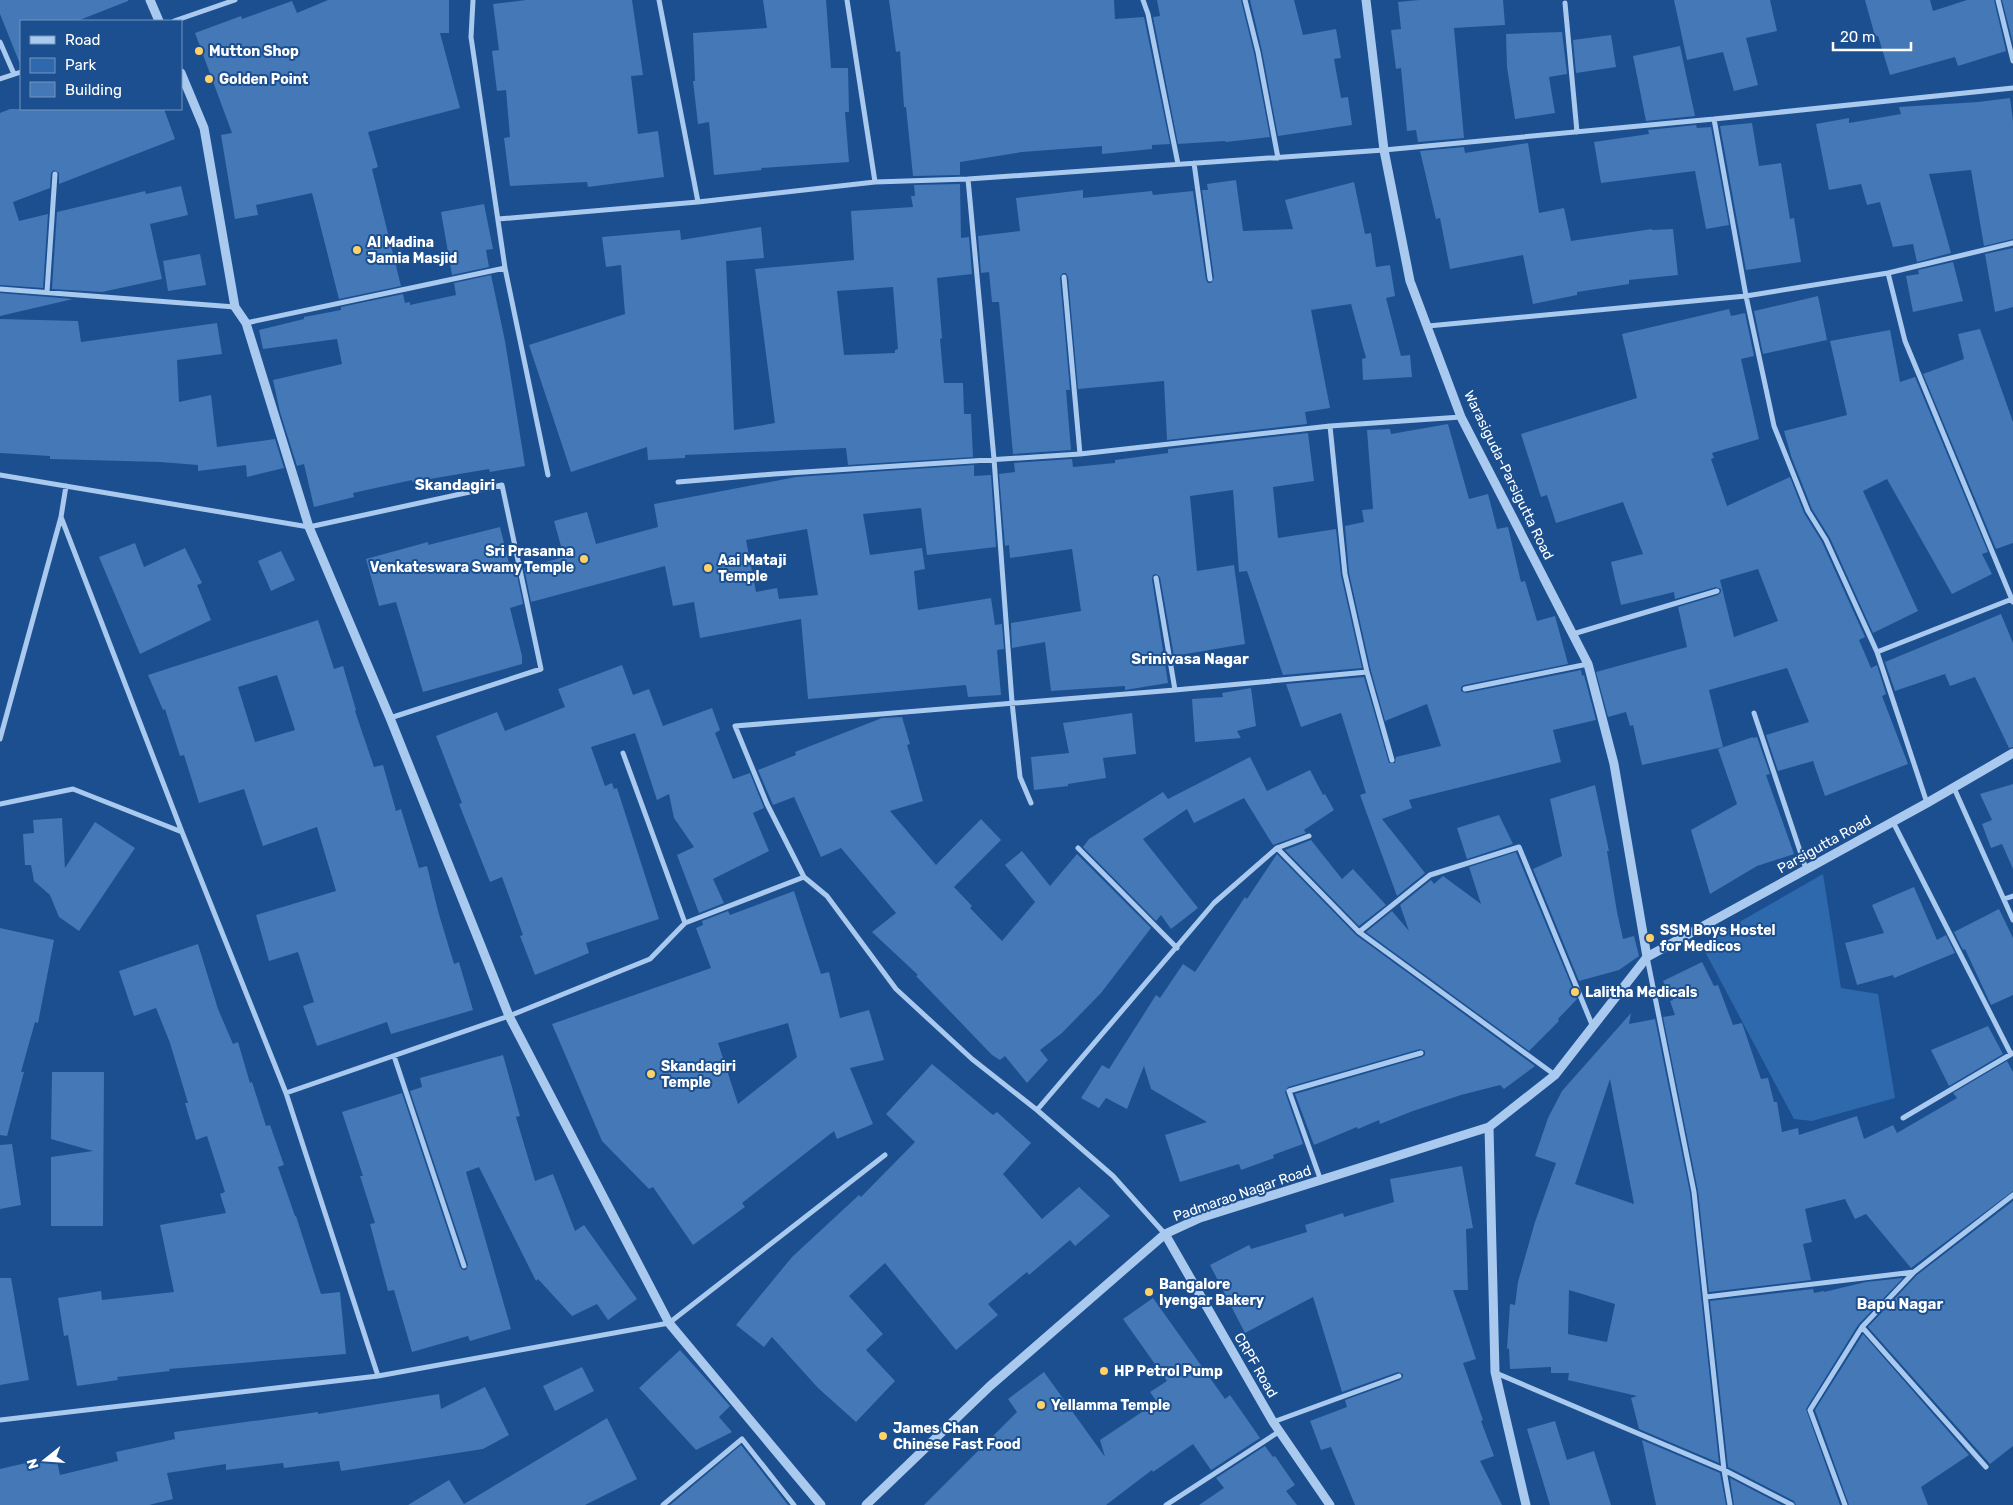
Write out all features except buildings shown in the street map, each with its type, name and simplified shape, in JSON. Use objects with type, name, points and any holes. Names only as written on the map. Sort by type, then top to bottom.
[{"type":"street","points":[[150,0],[159,20]]},
{"type":"street","points":[[177,20],[236,0]]},
{"type":"street","points":[[473,0],[471,36],[504,268],[548,475]]},
{"type":"street","points":[[658,0],[698,202]]},
{"type":"street","points":[[847,0],[874,182]]},
{"type":"street","points":[[1143,0],[1148,14],[1178,164]]},
{"type":"street","points":[[1245,0],[1258,52],[1278,158]]},
{"type":"street","name":"Warasiguda-Parsigutta Road","points":[[1366,0],[1384,150],[1410,281],[1461,417],[1588,664],[1614,764],[1647,957]]},
{"type":"street","points":[[1998,0],[2013,61]]},
{"type":"street","points":[[1565,3],[1578,132]]},
{"type":"street","points":[[0,42],[14,74]]},
{"type":"street","points":[[0,79],[20,72]]},
{"type":"street","points":[[182,75],[204,128],[235,307],[246,322],[309,527],[390,718],[509,1016],[669,1323],[821,1505]]},
{"type":"street","points":[[498,219],[698,202],[874,182],[968,179],[1384,150],[1714,119],[2013,88]]},
{"type":"street","points":[[1714,119],[1746,296],[1774,426],[1808,511],[1826,540],[1877,652],[1927,803]]},
{"type":"street","points":[[1194,163],[1210,279]]},
{"type":"street","points":[[47,292],[55,174]]},
{"type":"street","points":[[968,179],[994,459],[1012,702],[1020,777],[1031,803]]},
{"type":"street","points":[[1428,326],[1746,296],[1888,274],[2013,243]]},
{"type":"street","points":[[246,322],[504,268]]},
{"type":"street","points":[[1877,652],[2012,601],[1905,341],[1888,274]]},
{"type":"street","points":[[1064,277],[1080,454]]},
{"type":"street","points":[[0,289],[235,307]]},
{"type":"street","points":[[678,482],[1080,454],[1330,426],[1461,417]]},
{"type":"street","points":[[1330,426],[1345,574],[1367,672],[1392,760]]},
{"type":"street","points":[[0,475],[309,527],[502,486],[541,669],[390,718]]},
{"type":"street","points":[[0,739],[62,517],[66,486]]},
{"type":"street","points":[[62,517],[182,832],[286,1093],[378,1376]]},
{"type":"street","points":[[1156,578],[1175,690]]},
{"type":"street","points":[[1573,634],[1717,591]]},
{"type":"street","points":[[1465,690],[1588,664]]},
{"type":"street","points":[[1164,1234],[1113,1176],[1037,1110],[972,1059],[896,989],[827,896],[804,877],[766,804],[735,726],[1175,690],[1367,672]]},
{"type":"street","points":[[1754,713],[1806,869]]},
{"type":"street","points":[[623,753],[685,923]]},
{"type":"street","name":"Parsigutta Road","points":[[1647,957],[1893,822],[2013,753]]},
{"type":"street","points":[[1954,788],[2013,920]]},
{"type":"street","points":[[0,804],[73,789],[182,832]]},
{"type":"street","points":[[1893,822],[2012,1053],[1903,1118]]},
{"type":"street","points":[[1037,1110],[1214,903],[1278,848],[1309,836]]},
{"type":"street","points":[[1359,932],[1430,875],[1519,847],[1592,1027]]},
{"type":"street","points":[[1078,848],[1177,948]]},
{"type":"street","points":[[1278,848],[1359,932],[1555,1075]]},
{"type":"street","points":[[286,1093],[509,1016],[650,959],[685,923],[804,877]]},
{"type":"street","points":[[2004,899],[2013,896]]},
{"type":"street","points":[[1647,957],[1694,1192],[1724,1470],[1730,1505]]},
{"type":"street","name":"Padmarao Nagar Road","points":[[866,1505],[990,1386],[1164,1234],[1200,1218],[1489,1127],[1555,1075],[1647,957]]},
{"type":"street","points":[[1321,1181],[1289,1091],[1421,1053]]},
{"type":"street","points":[[394,1056],[464,1266]]},
{"type":"street","points":[[1489,1127],[1495,1372],[1526,1505]]},
{"type":"street","points":[[0,1420],[378,1376],[669,1323],[885,1155]]},
{"type":"street","points":[[1845,1505],[1810,1410],[1862,1327],[1914,1272],[2013,1195]]},
{"type":"street","name":"CRPF Road","points":[[1164,1234],[1274,1422],[1330,1505]]},
{"type":"street","points":[[1706,1297],[1914,1272]]},
{"type":"street","points":[[1862,1327],[1986,1468]]},
{"type":"street","points":[[1495,1372],[1724,1470],[1792,1505]]},
{"type":"street","points":[[1274,1422],[1399,1376]]},
{"type":"street","points":[[1166,1505],[1280,1431]]},
{"type":"street","points":[[663,1505],[742,1439],[794,1505]]},
{"type":"green space","points":[[1823,874],[1841,988],[1878,994],[1895,1098],[1812,1121],[1794,1119],[1701,944]]},
{"type":"place","name":"Mutton Shop","points":[[199,51]]},
{"type":"place","name":"Golden Point","points":[[209,79]]},
{"type":"place","name":"Al Madina Jamia Masjid","points":[[357,250]]},
{"type":"place","name":"Sri Prasanna Venkateswara Swamy Temple","points":[[584,559]]},
{"type":"place","name":"Aai Mataji Temple","points":[[708,568]]},
{"type":"place","name":"SSM Boys Hostel for Medicos","points":[[1650,938]]},
{"type":"place","name":"Lalitha Medicals","points":[[1575,992]]},
{"type":"place","name":"Skandagiri Temple","points":[[651,1074]]},
{"type":"place","name":"Bangalore Iyengar Bakery","points":[[1149,1292]]},
{"type":"place","name":"HP Petrol Pump","points":[[1104,1371]]},
{"type":"place","name":"Yellamma Temple","points":[[1041,1405]]},
{"type":"place","name":"James Chan Chinese Fast Food","points":[[883,1436]]},
{"type":"district","name":"Skandagiri","points":[[455,485]]},
{"type":"district","name":"Srinivasa Nagar","points":[[1190,659]]},
{"type":"district","name":"Bapu Nagar","points":[[1900,1304]]}]
